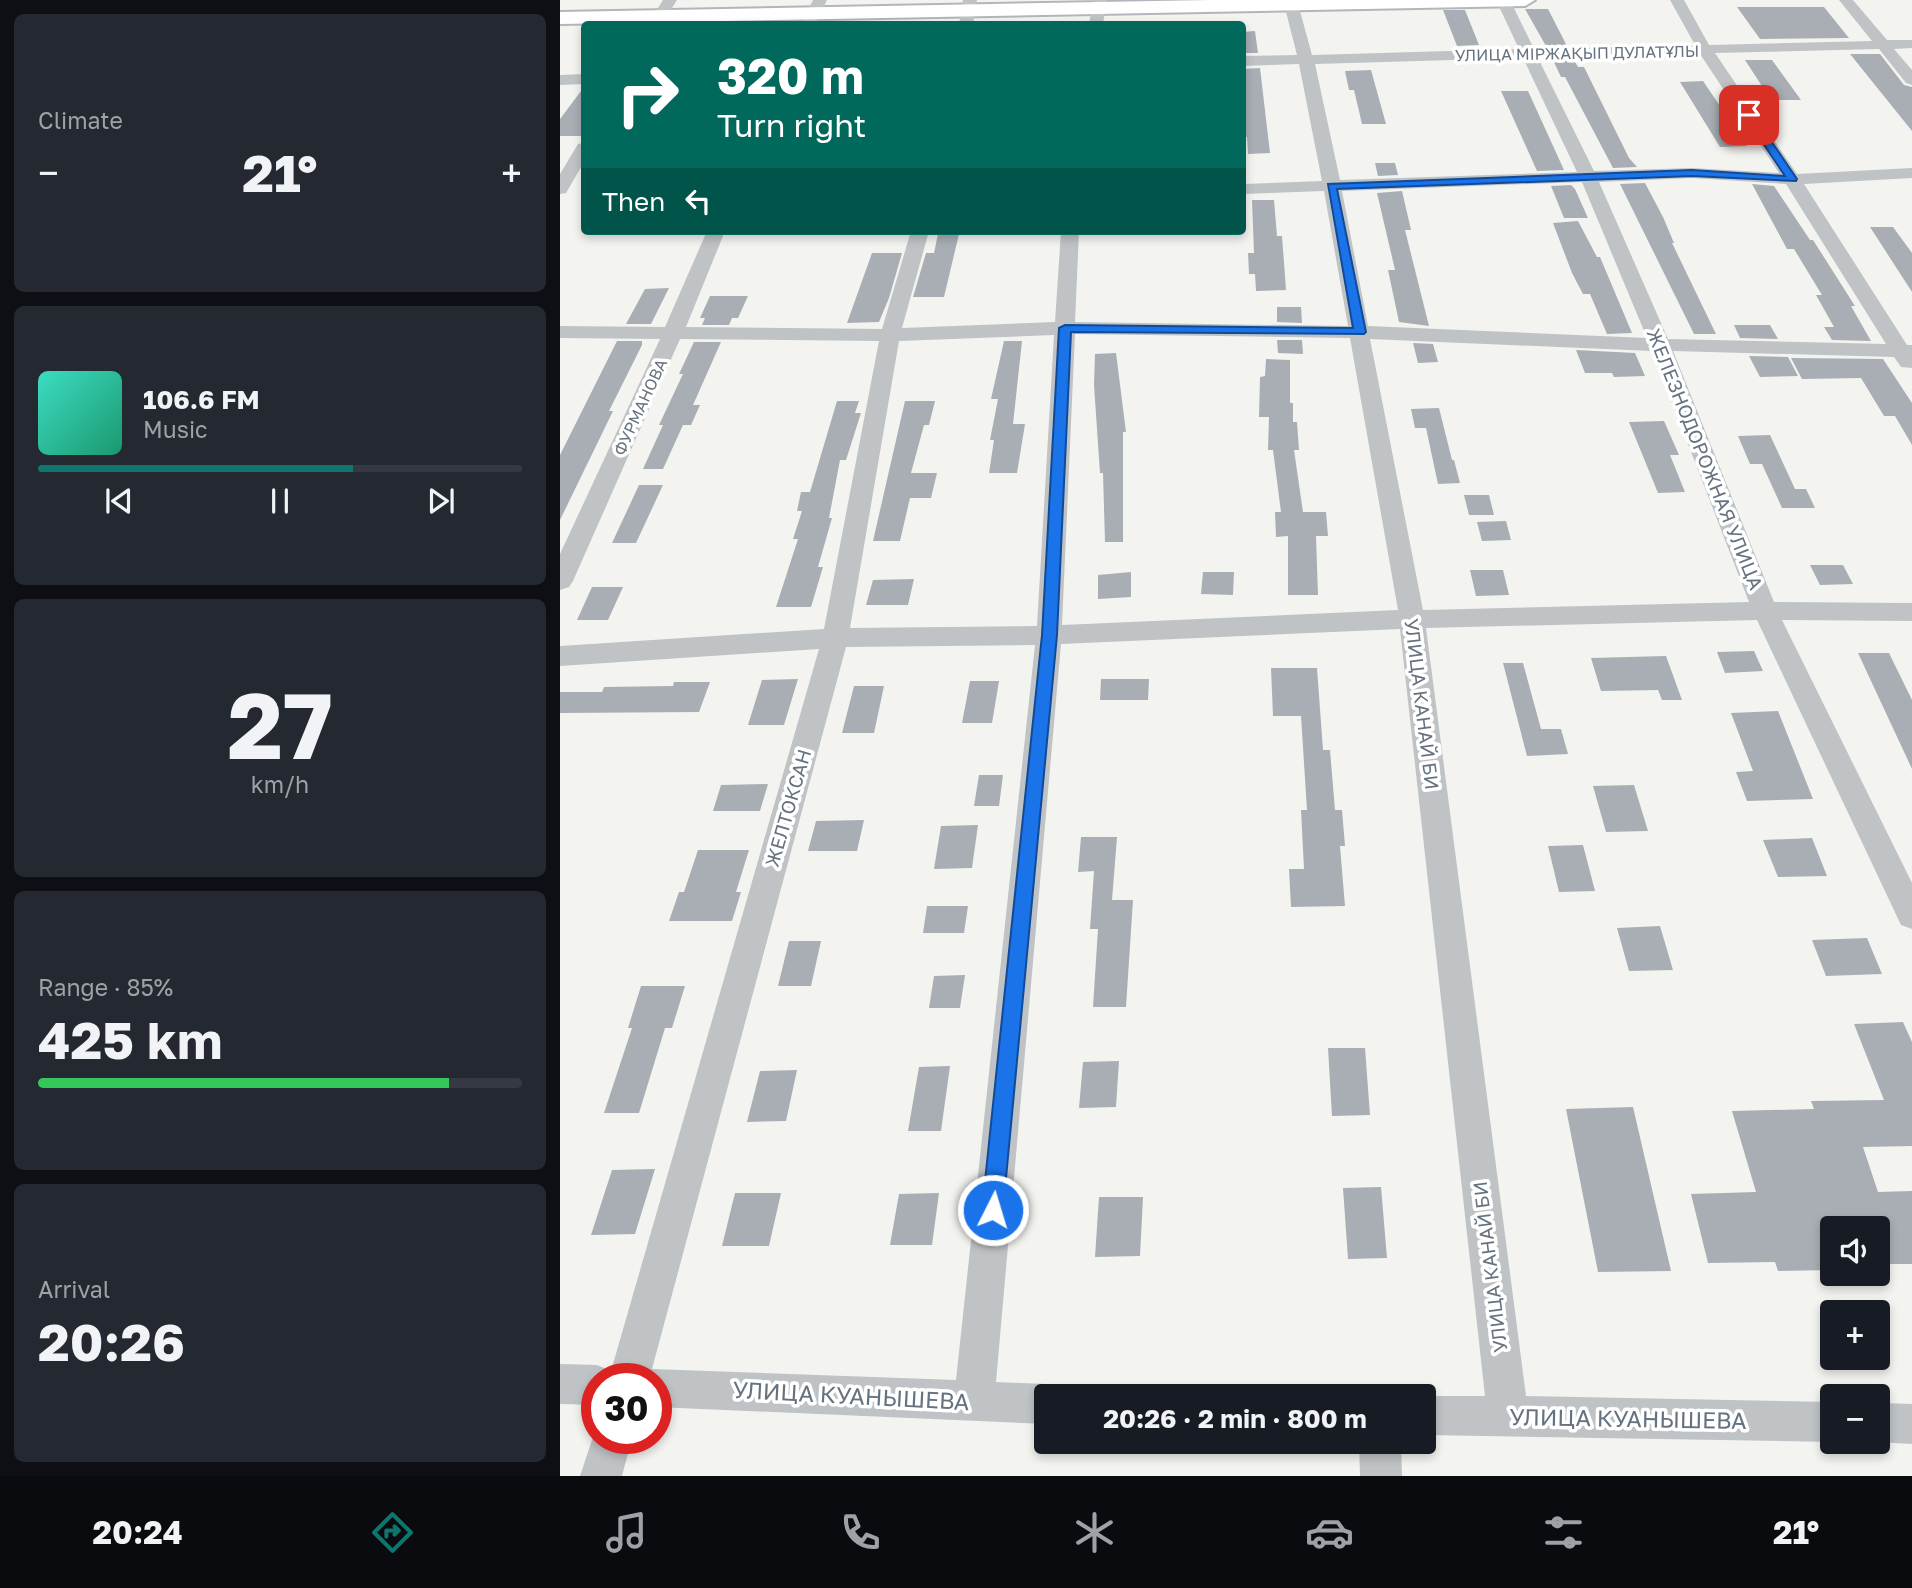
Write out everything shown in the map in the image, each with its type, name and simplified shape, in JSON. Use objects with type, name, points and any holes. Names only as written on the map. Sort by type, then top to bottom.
[{"type":"main road","points":[[560,18],[665,8],[814,13],[1099,11],[1290,2],[1525,0]]},
{"type":"street","name":"ЖЕЛЕЗНОДОРОЖНАЯ УЛИЦА","points":[[1503,0],[1526,54],[1590,179],[1660,345],[1765,611],[1912,915]]},
{"type":"street","points":[[1677,0],[1705,50],[1908,356]]},
{"type":"street","points":[[1846,0],[1912,80]]},
{"type":"street","name":"УЛИЦА КАНАЙ БИ","points":[[1290,2],[1306,59],[1332,186],[1412,619],[1508,1417]]},
{"type":"street","name":"УЛИЦА МІРЖАҚЫП ДУЛАТҰЛЫ","points":[[1246,61],[1912,44]]},
{"type":"street","points":[[560,80],[581,79]]},
{"type":"street","points":[[560,189],[581,153]]},
{"type":"street","points":[[1246,189],[1590,179],[1692,173],[1792,179],[1912,173]]},
{"type":"street","points":[[560,189],[581,188]]},
{"type":"street","name":"ФУРМАНОВА","points":[[560,581],[673,333],[714,235]]},
{"type":"street","name":"ЖЕЛТОКСАН","points":[[633,1363],[835,638],[890,335],[919,235]]},
{"type":"street","points":[[974,1402],[1049,635],[1070,235]]},
{"type":"street","points":[[560,332],[890,335],[1065,328],[1360,332],[1908,356]]},
{"type":"street","points":[[560,656],[835,638],[1049,635],[1412,619],[1765,611],[1912,612]]},
{"type":"street","points":[[560,1384],[581,1385]]},
{"type":"street","name":"УЛИЦА КУАНЫШЕВА","points":[[672,1388],[1034,1404]]},
{"type":"street","name":"УЛИЦА КУАНЫШЕВА","points":[[1436,1415],[1820,1422]]},
{"type":"street","points":[[1890,1423],[1912,1424]]},
{"type":"street","points":[[601,1476],[607,1454]]},
{"type":"street","points":[[1380,1454],[1381,1476]]},
{"type":"building","points":[[1737,7],[1824,7],[1849,38],[1760,39]]},
{"type":"building","points":[[1525,9],[1548,9],[1567,46],[1546,46]]},
{"type":"building","points":[[1443,10],[1465,10],[1479,45],[1457,46]]},
{"type":"building","points":[[1255,31],[1258,53],[1246,53],[1246,32]]},
{"type":"building","points":[[1850,54],[1880,54],[1904,85],[1912,87],[1912,131]]},
{"type":"building","points":[[1553,60],[1574,60],[1578,67],[1584,67],[1629,158],[1637,167],[1613,168],[1565,77],[1561,77]]},
{"type":"building","points":[[1745,60],[1772,60],[1801,100],[1771,100]]},
{"type":"building","points":[[1260,68],[1270,153],[1248,154],[1246,69]]},
{"type":"building","points":[[1371,70],[1386,124],[1362,124],[1354,90],[1349,90],[1345,71]]},
{"type":"building","points":[[1703,81],[1747,146],[1720,147],[1680,82]]},
{"type":"building","points":[[581,91],[581,136],[560,136],[560,119]]},
{"type":"building","points":[[1501,91],[1528,91],[1564,170],[1537,171]]},
{"type":"building","points":[[1375,163],[1395,163],[1398,175],[1378,176]]},
{"type":"building","points":[[1645,183],[1716,334],[1694,334],[1620,184]]},
{"type":"building","points":[[1752,184],[1774,186],[1810,240],[1813,240],[1855,306],[1851,306],[1871,341],[1832,340],[1824,327],[1834,327],[1816,295],[1822,295],[1794,249],[1787,249]]},
{"type":"building","points":[[1571,185],[1588,218],[1564,218],[1551,186]]},
{"type":"building","points":[[1402,191],[1411,230],[1405,230],[1429,326],[1399,322],[1388,270],[1395,270],[1377,193]]},
{"type":"building","points":[[1252,200],[1274,200],[1277,236],[1282,236],[1286,290],[1256,291],[1255,274],[1249,274],[1248,253],[1254,253]]},
{"type":"building","points":[[1578,221],[1597,257],[1600,257],[1632,333],[1607,334],[1590,294],[1583,294],[1572,273],[1553,223]]},
{"type":"building","points":[[1870,227],[1893,227],[1912,253],[1912,292]]},
{"type":"building","points":[[938,235],[959,235],[944,297],[913,297],[926,253],[934,253]]},
{"type":"building","points":[[872,253],[902,253],[889,298],[879,322],[847,323]]},
{"type":"building","points":[[669,288],[651,324],[626,324],[645,289]]},
{"type":"building","points":[[710,296],[748,296],[738,318],[732,318],[729,325],[702,325],[705,318],[700,318]]},
{"type":"building","points":[[1277,307],[1301,307],[1302,323],[1277,322]]},
{"type":"building","points":[[1734,325],[1770,325],[1778,339],[1740,338]]},
{"type":"building","points":[[1277,340],[1302,340],[1303,354],[1278,353]]},
{"type":"building","points":[[617,341],[642,341],[642,345],[560,520],[560,455]]},
{"type":"building","points":[[1004,341],[1022,341],[1013,424],[1025,424],[1017,473],[989,473],[994,440],[990,440],[998,399],[991,399]]},
{"type":"building","points":[[694,342],[721,342],[693,405],[700,405],[691,425],[683,425],[663,469],[643,469],[663,425],[659,425],[683,374],[679,374]]},
{"type":"building","points":[[1413,343],[1433,344],[1438,362],[1418,363]]},
{"type":"building","points":[[1576,350],[1635,353],[1645,376],[1614,377],[1612,373],[1585,373]]},
{"type":"building","points":[[1116,353],[1126,432],[1123,432],[1123,542],[1105,542],[1103,473],[1100,473],[1094,385],[1095,354]]},
{"type":"building","points":[[1749,356],[1788,357],[1798,376],[1760,377]]},
{"type":"building","points":[[1791,358],[1883,359],[1912,403],[1912,445],[1895,416],[1884,416],[1861,378],[1802,379]]},
{"type":"building","points":[[1266,359],[1290,360],[1290,403],[1293,403],[1293,422],[1297,422],[1299,450],[1294,450],[1303,512],[1326,512],[1328,536],[1316,536],[1318,595],[1288,595],[1288,536],[1276,537],[1275,512],[1281,512],[1273,450],[1268,450],[1269,417],[1259,417],[1260,377],[1265,376]]},
{"type":"building","points":[[837,401],[859,401],[855,413],[861,413],[846,460],[840,460],[829,518],[832,518],[818,567],[823,567],[811,607],[776,607],[798,539],[793,539],[802,511],[797,511],[801,492],[810,492]]},
{"type":"building","points":[[905,401],[935,401],[929,425],[924,425],[911,473],[937,473],[931,498],[910,498],[900,541],[873,541]]},
{"type":"building","points":[[1439,408],[1460,483],[1438,484],[1426,428],[1415,428],[1411,409]]},
{"type":"building","points":[[1664,421],[1679,455],[1670,455],[1685,492],[1658,493],[1629,422]]},
{"type":"building","points":[[1770,435],[1795,489],[1806,489],[1815,508],[1782,508],[1762,464],[1750,464],[1738,436]]},
{"type":"building","points":[[639,485],[663,485],[636,543],[612,543]]},
{"type":"building","points":[[1464,495],[1489,495],[1494,515],[1469,515]]},
{"type":"building","points":[[1506,521],[1511,540],[1482,541],[1477,522]]},
{"type":"building","points":[[1810,565],[1843,565],[1853,584],[1820,585]]},
{"type":"building","points":[[1470,570],[1503,570],[1509,595],[1476,596]]},
{"type":"building","points":[[1131,572],[1131,597],[1098,599],[1098,575]]},
{"type":"building","points":[[1203,572],[1234,572],[1233,595],[1201,594]]},
{"type":"building","points":[[914,579],[908,605],[866,605],[873,580]]},
{"type":"building","points":[[592,587],[623,587],[608,620],[577,620]]},
{"type":"building","points":[[1754,651],[1763,671],[1725,673],[1717,652]]},
{"type":"building","points":[[1858,653],[1889,653],[1912,700],[1912,769]]},
{"type":"building","points":[[1666,656],[1682,700],[1662,700],[1658,690],[1601,691],[1591,658]]},
{"type":"building","points":[[1503,663],[1523,663],[1541,729],[1561,729],[1568,754],[1527,756]]},
{"type":"building","points":[[1271,668],[1317,668],[1323,750],[1330,750],[1335,810],[1342,810],[1345,846],[1340,846],[1345,906],[1291,907],[1289,869],[1304,869],[1301,810],[1307,810],[1301,716],[1273,716]]},
{"type":"building","points":[[798,679],[784,725],[748,725],[762,680]]},
{"type":"building","points":[[1101,679],[1149,679],[1148,700],[1100,700]]},
{"type":"building","points":[[970,681],[999,681],[992,723],[962,723]]},
{"type":"building","points":[[674,682],[710,682],[699,712],[560,713],[560,692],[602,692],[604,687],[673,686]]},
{"type":"building","points":[[854,686],[884,686],[874,733],[842,733]]},
{"type":"building","points":[[1778,711],[1813,799],[1747,801],[1736,772],[1753,771],[1731,713]]},
{"type":"building","points":[[979,775],[1003,775],[999,806],[974,806]]},
{"type":"building","points":[[768,784],[760,811],[713,811],[721,785]]},
{"type":"building","points":[[1634,785],[1648,831],[1606,832],[1593,786]]},
{"type":"building","points":[[864,820],[857,851],[808,851],[816,821]]},
{"type":"building","points":[[978,825],[972,868],[934,869],[941,826]]},
{"type":"building","points":[[1081,837],[1117,837],[1112,900],[1133,900],[1126,1007],[1093,1007],[1098,929],[1090,929],[1094,871],[1078,872]]},
{"type":"building","points":[[1812,838],[1827,876],[1778,877],[1763,840]]},
{"type":"building","points":[[1583,845],[1595,891],[1559,892],[1548,846]]},
{"type":"building","points":[[698,850],[749,850],[736,892],[741,892],[732,921],[669,921],[679,892],[684,892]]},
{"type":"building","points":[[927,906],[968,906],[964,933],[923,933]]},
{"type":"building","points":[[1660,926],[1673,970],[1629,971],[1617,928]]},
{"type":"building","points":[[1867,938],[1882,974],[1826,976],[1812,940]]},
{"type":"building","points":[[789,941],[821,941],[811,986],[778,986]]},
{"type":"building","points":[[965,975],[960,1008],[929,1008],[934,976]]},
{"type":"building","points":[[641,986],[685,986],[672,1028],[665,1028],[639,1113],[604,1113],[632,1028],[628,1028]]},
{"type":"building","points":[[1903,1022],[1912,1042],[1912,1146],[1863,1147],[1878,1192],[1912,1191],[1912,1264],[1890,1264],[1890,1216],[1820,1216],[1820,1270],[1778,1271],[1775,1262],[1708,1263],[1691,1194],[1756,1192],[1732,1111],[1814,1109],[1811,1101],[1884,1100],[1854,1024]]},
{"type":"building","points":[[1328,1048],[1365,1048],[1370,1115],[1332,1116]]},
{"type":"building","points":[[1119,1061],[1116,1107],[1079,1108],[1083,1062]]},
{"type":"building","points":[[950,1066],[941,1131],[908,1131],[919,1067]]},
{"type":"building","points":[[797,1070],[786,1121],[747,1122],[760,1071]]},
{"type":"building","points":[[1633,1107],[1671,1271],[1598,1272],[1566,1109]]},
{"type":"building","points":[[655,1169],[635,1234],[591,1235],[612,1170]]},
{"type":"building","points":[[1381,1187],[1387,1258],[1348,1259],[1343,1188]]},
{"type":"building","points":[[735,1193],[781,1193],[769,1246],[722,1246]]},
{"type":"building","points":[[939,1193],[932,1245],[890,1245],[899,1194]]},
{"type":"building","points":[[1099,1197],[1143,1197],[1140,1256],[1095,1257]]},
{"type":"route","points":[[993,1210],[1049,635],[1065,328],[1360,332],[1332,186],[1590,179],[1692,173],[1792,179],[1749,115]]}]
